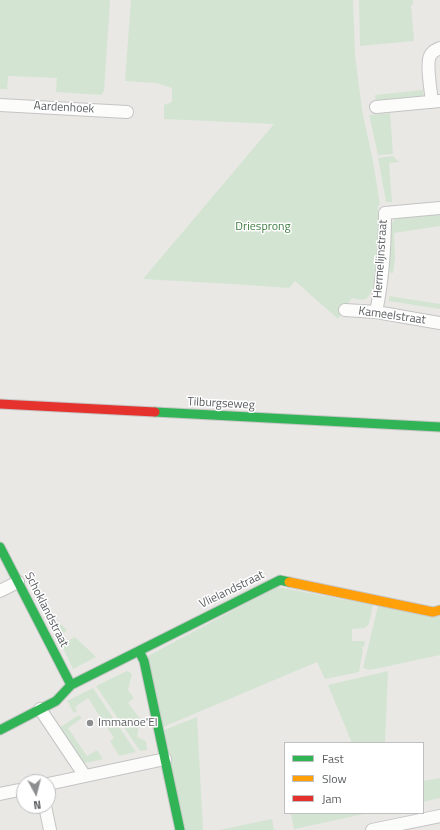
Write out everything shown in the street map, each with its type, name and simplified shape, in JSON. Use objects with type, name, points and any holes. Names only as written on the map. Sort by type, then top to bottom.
[{"type":"street","points":[[376,107],[436,102],[428,63],[430,56],[434,51],[440,48]]},
{"type":"street","name":"Aardenhoek","points":[[0,105],[127,112]]},
{"type":"street","name":"Hermelijnstraat","points":[[376,312],[380,292],[385,243],[385,213],[440,208]]},
{"type":"street","name":"Kameelstraat","points":[[344,310],[376,312],[440,323]]},
{"type":"street","name":"Tilburgseweg","points":[[0,404],[440,428]]},
{"type":"street","name":"Schoklandstraat","points":[[0,547],[71,685]]},
{"type":"street","name":"Vlielandstraat","points":[[71,685],[280,580],[433,612],[440,610]]},
{"type":"street","points":[[0,591],[18,582]]},
{"type":"street","points":[[140,651],[144,660],[180,830]]},
{"type":"street","points":[[0,730],[56,701],[71,685]]},
{"type":"street","points":[[40,710],[85,776]]},
{"type":"street","points":[[56,782],[165,759]]},
{"type":"street","points":[[0,794],[16,791]]},
{"type":"street","points":[[47,814],[50,830]]},
{"type":"street","points":[[372,830],[440,816]]},
{"type":"green space","points":[[0,0],[110,0],[104,91],[101,95],[56,92],[57,78],[8,76],[7,89],[0,89]]},
{"type":"green space","name":"Driesprong","points":[[131,0],[353,0],[355,55],[362,110],[373,161],[380,205],[378,205],[376,269],[371,292],[365,299],[360,300],[352,298],[338,319],[295,281],[289,288],[143,279],[274,124],[164,119],[164,105],[172,102],[172,88],[156,83],[125,81]]},
{"type":"green space","points":[[359,0],[413,0],[413,5],[411,5],[414,41],[360,46]]},
{"type":"green space","points":[[423,90],[424,99],[376,104],[375,95]]},
{"type":"green space","points":[[390,113],[393,154],[378,155],[369,115]]},
{"type":"green space","points":[[393,156],[399,162],[389,163],[392,202],[386,202],[378,158]]},
{"type":"green space","points":[[440,212],[440,226],[394,233],[395,258],[393,273],[391,273],[388,269],[391,225],[395,218]]},
{"type":"green space","points":[[389,296],[440,304],[440,309],[389,301]]},
{"type":"green space","points":[[277,587],[373,605],[369,624],[365,628],[352,629],[352,641],[365,641],[364,647],[362,647],[363,649],[359,672],[325,679],[317,662],[163,727],[148,656]]},
{"type":"green space","points":[[41,605],[67,630],[58,639]]},
{"type":"green space","points":[[378,606],[440,616],[440,655],[370,670],[363,668]]},
{"type":"green space","points":[[75,637],[96,657],[73,669],[61,644]]},
{"type":"green space","points":[[127,671],[132,674],[128,690],[134,698],[128,703],[140,719],[137,737],[146,741],[147,750],[140,751],[96,686]]},
{"type":"green space","points":[[388,671],[385,742],[352,742],[328,685]]},
{"type":"green space","points":[[93,688],[136,752],[119,756],[110,741],[114,738],[88,698],[75,707],[77,711],[74,713],[67,701]]},
{"type":"green space","points":[[79,715],[82,718],[68,728],[87,756],[97,750],[103,759],[81,764],[57,729]]},
{"type":"green space","points":[[197,717],[203,830],[184,830],[164,730]]},
{"type":"green space","points":[[440,778],[440,798],[424,802],[424,781]]},
{"type":"green space","points":[[291,814],[364,814],[294,829]]},
{"type":"green space","points":[[272,819],[274,830],[219,830]]},
{"type":"traffic: fast","points":[[155,412],[440,427]]},
{"type":"traffic: fast","points":[[0,547],[71,685]]},
{"type":"traffic: fast","points":[[0,730],[56,701],[71,685],[280,580],[289,582]]},
{"type":"traffic: fast","points":[[139,651],[144,661],[180,830]]},
{"type":"traffic: slow","points":[[289,582],[433,612],[440,610]]},
{"type":"traffic: jam","points":[[0,404],[155,412]]},
{"type":"place","name":"Immanoe'El","points":[[90,723]]}]
